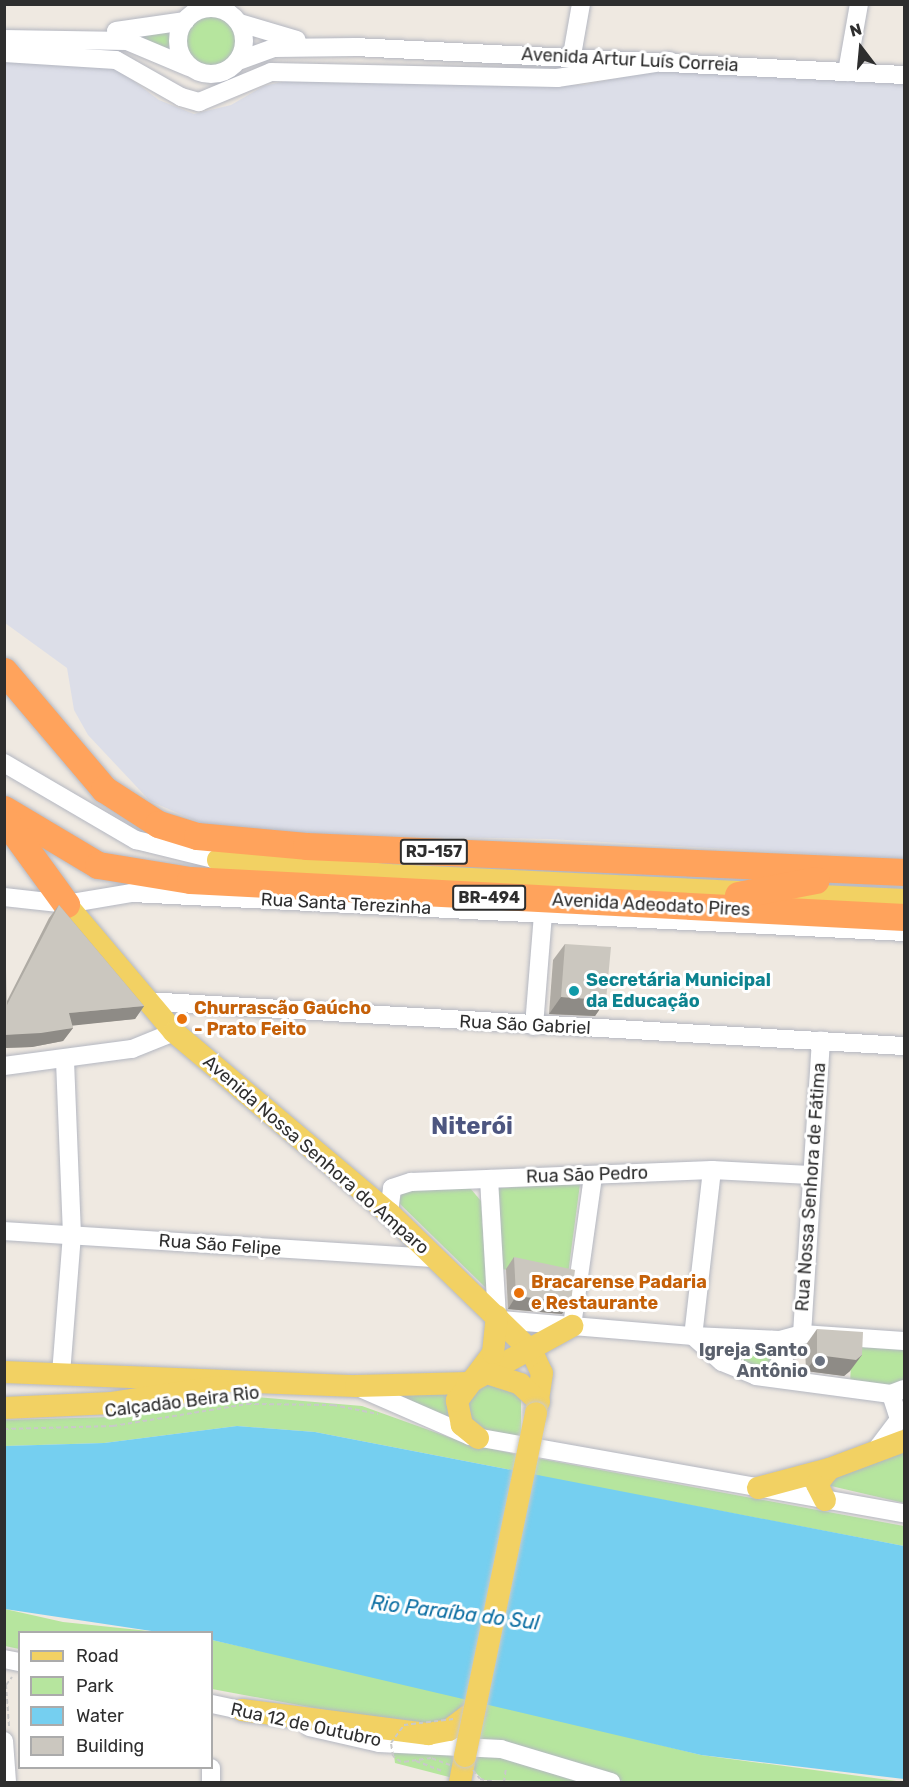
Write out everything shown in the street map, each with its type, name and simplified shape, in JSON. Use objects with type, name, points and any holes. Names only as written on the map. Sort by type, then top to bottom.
[{"type":"highway","name":"RJ-157","points":[[4,671],[104,789],[158,824],[227,841],[904,872]]},
{"type":"highway","points":[[104,789],[144,829],[218,860]]},
{"type":"highway","name":"Avenida Adeodato Pires","points":[[4,809],[77,856],[135,872],[254,886],[904,917]]},
{"type":"highway","points":[[4,819],[66,904]]},
{"type":"highway","points":[[738,895],[865,872]]},
{"type":"main road","name":"BR-494","points":[[218,860],[738,895],[904,900]]},
{"type":"main road","name":"Avenida Nossa Senhora do Amparo","points":[[66,904],[174,1032],[389,1213],[532,1352],[542,1373],[537,1408],[455,1770]]},
{"type":"main road","points":[[478,1437],[464,1428],[457,1412],[468,1383],[493,1353],[499,1318]]},
{"type":"main road","points":[[9,1379],[54,1374],[254,1379],[356,1386],[468,1383],[532,1352],[572,1326]]},
{"type":"main road","points":[[490,1374],[520,1384],[537,1408]]},
{"type":"main road","points":[[4,1408],[138,1400],[254,1379]]},
{"type":"main road","points":[[758,1488],[828,1469],[904,1441]]},
{"type":"main road","points":[[825,1500],[817,1484],[828,1469]]},
{"type":"main road","points":[[242,1710],[435,1733],[456,1727],[467,1713]]},
{"type":"street","points":[[572,56],[581,4]]},
{"type":"street","points":[[847,72],[859,4]]},
{"type":"street","points":[[4,28],[127,32],[215,7],[235,14],[245,41],[238,61],[214,75],[193,69],[127,41],[4,39]]},
{"type":"street","points":[[190,14],[178,49],[193,69]]},
{"type":"street","name":"Avenida Artur Luís Correia","points":[[235,14],[277,37],[355,47]]},
{"type":"street","name":"Avenida Artur Luís Correia","points":[[238,61],[274,48],[355,47],[572,56],[904,75]]},
{"type":"street","points":[[4,53],[116,60],[199,102],[271,72],[557,78],[670,62]]},
{"type":"street","name":"BR-494","points":[[4,763],[136,840],[218,860]]},
{"type":"street","points":[[4,833],[66,904]]},
{"type":"street","name":"Rua Santa Terezinha","points":[[4,897],[66,904],[132,893],[904,932]]},
{"type":"street","points":[[534,1026],[543,914]]},
{"type":"street","name":"Rua São Gabriel","points":[[146,1001],[534,1026],[904,1046]]},
{"type":"street","points":[[4,1066],[65,1062],[132,1049],[174,1032]]},
{"type":"street","name":"Rua Nossa Senhora de Fátima","points":[[802,1334],[810,1175],[821,1041]]},
{"type":"street","points":[[54,1374],[72,1235],[65,1062]]},
{"type":"street","points":[[693,1336],[712,1170]]},
{"type":"street","name":"Rua São Pedro","points":[[389,1213],[389,1194],[398,1184],[712,1170],[810,1175]]},
{"type":"street","points":[[572,1326],[592,1176]]},
{"type":"street","points":[[489,1179],[499,1318],[693,1336],[772,1340],[802,1334],[904,1341]]},
{"type":"street","name":"Rua São Felipe","points":[[4,1231],[436,1258]]},
{"type":"street","points":[[693,1336],[732,1368],[769,1377],[898,1391],[899,1419],[876,1450]]},
{"type":"street","points":[[769,1377],[784,1358],[772,1340]]},
{"type":"street","points":[[356,1386],[478,1437],[904,1514]]},
{"type":"street","name":"Rua 12 de Outubro","points":[[213,1704],[368,1741],[501,1749],[611,1782]]},
{"type":"street","points":[[4,1741],[7,1782]]},
{"type":"path","name":"Calçadão Beira Rio","points":[[4,1429],[113,1426],[247,1404],[333,1405],[389,1418]]},
{"type":"path","points":[[455,1770],[435,1758],[402,1762],[393,1756],[391,1743],[404,1725],[438,1725],[467,1713]]},
{"type":"path","points":[[409,1754],[455,1770]]},
{"type":"path","points":[[495,1782],[505,1782],[507,1758]]},
{"type":"path","points":[[512,1782],[543,1782]]},
{"type":"shaded area","points":[[4,60],[116,68],[159,100],[194,114],[231,105],[264,86],[286,81],[584,85],[671,67],[904,82],[904,859],[550,839],[260,834],[201,823],[150,801],[88,735],[74,710],[67,668],[5,623]]},
{"type":"green space","points":[[211,12],[222,14],[232,20],[238,30],[240,41],[238,52],[232,62],[222,68],[211,70],[200,68],[190,62],[184,52],[182,41],[184,30],[190,20],[200,14]]},
{"type":"green space","points":[[174,29],[175,55],[135,36]]},
{"type":"green space","points":[[580,1184],[567,1282],[502,1269],[499,1188]]},
{"type":"green space","points":[[470,1188],[481,1201],[487,1289],[399,1203],[402,1190]]},
{"type":"green space","points":[[852,1339],[904,1344],[904,1386],[850,1386]]},
{"type":"green space","points":[[702,1340],[773,1343],[777,1369],[746,1370]]},
{"type":"green space","points":[[484,1383],[508,1387],[521,1400],[521,1439],[473,1427],[466,1394]]},
{"type":"green space","points":[[452,1393],[454,1423],[401,1396]]},
{"type":"green space","points":[[256,1397],[362,1406],[465,1443],[519,1455],[516,1471],[315,1432],[237,1426],[104,1443],[5,1446],[5,1420],[110,1417]]},
{"type":"green space","points":[[904,1449],[904,1503],[831,1486],[830,1480]]},
{"type":"green space","points":[[536,1458],[904,1526],[904,1546],[532,1475]]},
{"type":"green space","points":[[5,1609],[63,1622],[148,1631],[18,1631],[18,1649],[5,1646]]},
{"type":"green space","points":[[213,1640],[468,1697],[461,1735],[213,1689]]},
{"type":"green space","points":[[487,1702],[701,1755],[904,1782],[626,1782],[479,1739]]},
{"type":"green space","points":[[393,1748],[459,1748],[453,1778],[395,1763]]},
{"type":"green space","points":[[476,1751],[597,1782],[483,1780],[474,1771]]},
{"type":"water","name":"Rio Paraíba do Sul","points":[[237,1426],[315,1432],[904,1546],[904,1779],[701,1755],[213,1640],[213,1631],[151,1631],[5,1609],[5,1446],[104,1443]]},
{"type":"building","points":[[59,905],[144,1006],[69,1013],[73,1028],[4,1035],[4,969],[6,969],[7,1005]]},
{"type":"building","points":[[565,944],[611,947],[606,1000],[561,997]]},
{"type":"building","points":[[514,1257],[575,1270],[571,1302],[516,1296]]},
{"type":"building","points":[[817,1329],[863,1332],[862,1355],[856,1360],[817,1355]]},
{"type":"place","name":"Secretária Municipal da Educação","points":[[574,991]]},
{"type":"place","name":"Churrascão Gaúcho - Prato Feito","points":[[182,1019]]},
{"type":"place","name":"Bracarense Padaria e Restaurante","points":[[519,1293]]},
{"type":"place","name":"Igreja Santo Antônio","points":[[820,1361]]},
{"type":"district","name":"Niterói","points":[[472,1127]]}]
